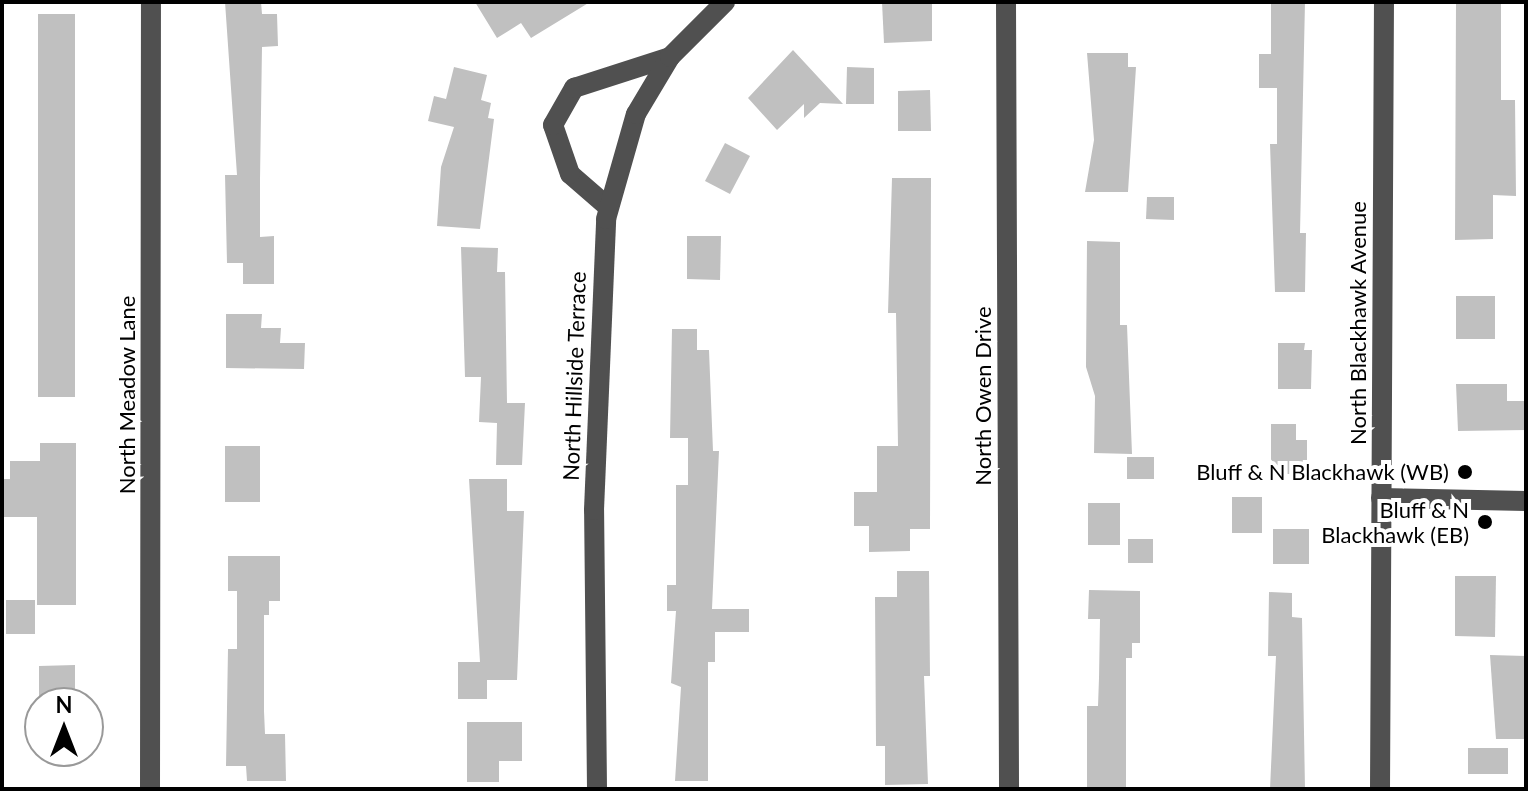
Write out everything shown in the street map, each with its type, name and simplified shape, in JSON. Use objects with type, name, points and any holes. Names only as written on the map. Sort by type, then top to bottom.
[{"type":"street","name":"North Meadow Lane","points":[[150,789],[151,2]]},
{"type":"street","name":"North Hillside Terrace","points":[[597,789],[597,332],[608,207],[636,114],[670,57],[725,2]]},
{"type":"street","name":"North Owen Drive","points":[[1006,2],[1009,789]]},
{"type":"street","name":"North Blackhawk Avenue","points":[[1380,789],[1384,2]]},
{"type":"street","points":[[608,207],[570,174],[553,125],[574,88],[670,57]]},
{"type":"street","points":[[1381,498],[1526,501]]},
{"type":"building","points":[[225,2],[261,2],[262,14],[277,14],[278,46],[262,47],[260,179],[260,237],[274,236],[274,284],[243,284],[243,263],[227,263],[225,175],[237,175]]},
{"type":"building","points":[[475,2],[590,2],[531,38],[521,23],[497,38]]},
{"type":"building","points":[[882,2],[932,3],[932,41],[884,43]]},
{"type":"building","points":[[1271,2],[1305,2],[1300,233],[1306,233],[1305,292],[1275,292],[1270,144],[1277,144],[1277,88],[1259,88],[1259,54],[1271,54]]},
{"type":"building","points":[[1456,2],[1501,2],[1501,100],[1515,100],[1516,196],[1493,195],[1493,239],[1455,240]]},
{"type":"building","points":[[38,14],[75,14],[75,397],[38,397]]},
{"type":"building","points":[[793,50],[843,104],[820,103],[804,118],[804,104],[777,130],[748,98]]},
{"type":"building","points":[[1087,53],[1128,53],[1128,67],[1136,67],[1128,192],[1085,192],[1094,140]]},
{"type":"building","points":[[454,67],[487,75],[481,100],[491,103],[488,118],[494,119],[480,229],[437,226],[441,167],[454,127],[428,121],[434,96],[446,99]]},
{"type":"building","points":[[847,67],[874,68],[874,104],[846,104]]},
{"type":"building","points":[[930,90],[931,131],[898,131],[898,91]]},
{"type":"building","points":[[725,143],[750,156],[730,194],[705,181]]},
{"type":"building","points":[[892,178],[931,178],[930,529],[910,529],[910,551],[869,552],[869,526],[854,526],[854,492],[877,492],[877,446],[898,446],[896,313],[888,313]]},
{"type":"building","points":[[1147,197],[1174,197],[1174,220],[1146,219]]},
{"type":"building","points":[[687,236],[721,236],[720,280],[687,279]]},
{"type":"building","points":[[1087,241],[1120,242],[1120,325],[1127,325],[1132,454],[1094,453],[1095,396],[1086,367]]},
{"type":"building","points":[[461,247],[498,248],[497,272],[505,272],[507,403],[525,403],[522,465],[496,465],[497,423],[479,422],[481,377],[465,377]]},
{"type":"building","points":[[1456,296],[1495,296],[1495,339],[1456,339]]},
{"type":"building","points":[[226,314],[262,314],[261,328],[281,328],[280,343],[305,343],[304,369],[226,368]]},
{"type":"building","points":[[672,329],[697,329],[697,350],[709,350],[713,451],[719,451],[712,609],[749,609],[749,632],[715,632],[715,662],[708,662],[708,781],[675,781],[681,687],[671,683],[676,611],[667,611],[667,585],[676,585],[676,485],[688,485],[688,438],[670,438]]},
{"type":"building","points":[[1278,343],[1305,343],[1304,350],[1312,350],[1311,389],[1278,389]]},
{"type":"building","points":[[1456,384],[1507,384],[1507,401],[1526,401],[1526,430],[1458,431]]},
{"type":"building","points":[[1271,424],[1296,424],[1296,440],[1307,440],[1307,474],[1271,474]]},
{"type":"building","points":[[40,443],[76,443],[76,605],[37,605],[37,517],[3,517],[2,479],[10,479],[10,461],[40,461]]},
{"type":"building","points":[[225,446],[260,446],[260,502],[225,502]]},
{"type":"building","points":[[1127,457],[1154,457],[1154,479],[1127,479]]},
{"type":"building","points":[[469,479],[507,479],[507,511],[524,511],[517,680],[487,680],[487,699],[458,699],[458,662],[480,662]]},
{"type":"building","points":[[1232,497],[1262,497],[1262,533],[1232,533]]},
{"type":"building","points":[[1088,503],[1120,503],[1120,545],[1088,545]]},
{"type":"building","points":[[1273,529],[1309,529],[1309,564],[1273,564]]},
{"type":"building","points":[[1128,539],[1153,539],[1153,563],[1128,563]]},
{"type":"building","points":[[228,556],[280,556],[280,601],[269,601],[269,615],[264,615],[264,711],[265,734],[285,734],[286,781],[247,781],[246,766],[226,766],[228,649],[237,649],[237,591],[228,591]]},
{"type":"building","points":[[897,571],[929,571],[930,676],[924,676],[928,784],[885,785],[885,746],[876,746],[875,597],[897,597]]},
{"type":"building","points":[[1455,576],[1496,576],[1495,637],[1455,636]]},
{"type":"building","points":[[1089,590],[1140,591],[1140,643],[1132,643],[1132,658],[1126,658],[1126,789],[1087,789],[1087,706],[1098,706],[1100,619],[1088,619]]},
{"type":"building","points":[[1269,592],[1292,593],[1292,617],[1302,618],[1305,789],[1270,789],[1276,656],[1268,656]]},
{"type":"building","points":[[6,600],[35,600],[35,634],[6,634]]},
{"type":"building","points":[[1490,655],[1526,656],[1526,739],[1496,739]]},
{"type":"building","points":[[75,665],[75,687],[39,687],[39,666]]},
{"type":"building","points":[[467,722],[522,722],[522,761],[499,761],[499,782],[467,782]]},
{"type":"building","points":[[1468,748],[1508,748],[1508,774],[1468,774]]},
{"type":"place","name":"Bluff & N Blackhawk (WB)","points":[[1465,472]]},
{"type":"place","name":"Bluff & N Blackhawk (EB)","points":[[1485,522]]}]
